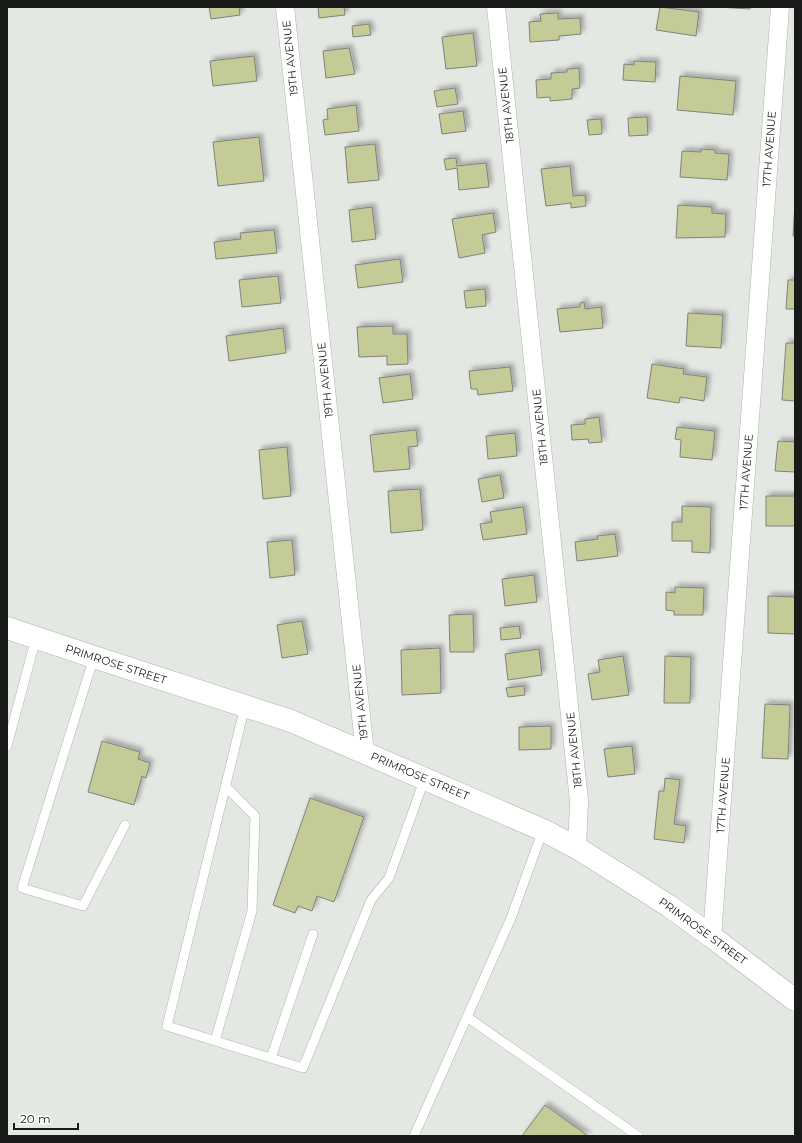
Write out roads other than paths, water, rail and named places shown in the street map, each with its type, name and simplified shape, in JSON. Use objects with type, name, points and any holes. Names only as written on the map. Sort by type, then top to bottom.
[{"type":"main road","name":"PRIMROSE STREET","points":[[7,628],[291,720],[543,830],[577,848],[650,894],[712,937],[795,1000]]},
{"type":"street","name":"19TH AVENUE","points":[[285,7],[365,753]]},
{"type":"street","name":"18TH AVENUE","points":[[496,7],[579,801],[577,848]]},
{"type":"street","name":"17TH AVENUE","points":[[712,937],[780,7]]},
{"type":"lane","points":[[7,746],[9,728],[36,638]]},
{"type":"lane","points":[[94,657],[22,888],[83,906],[125,825]]},
{"type":"lane","points":[[245,706],[167,1026],[303,1068],[371,900],[389,878],[425,778]]},
{"type":"lane","points":[[215,1041],[252,911],[255,816],[225,786]]},
{"type":"lane","points":[[414,1136],[511,918],[543,830]]},
{"type":"lane","points":[[271,1058],[314,934]]},
{"type":"lane","points":[[467,1017],[638,1136]]}]
